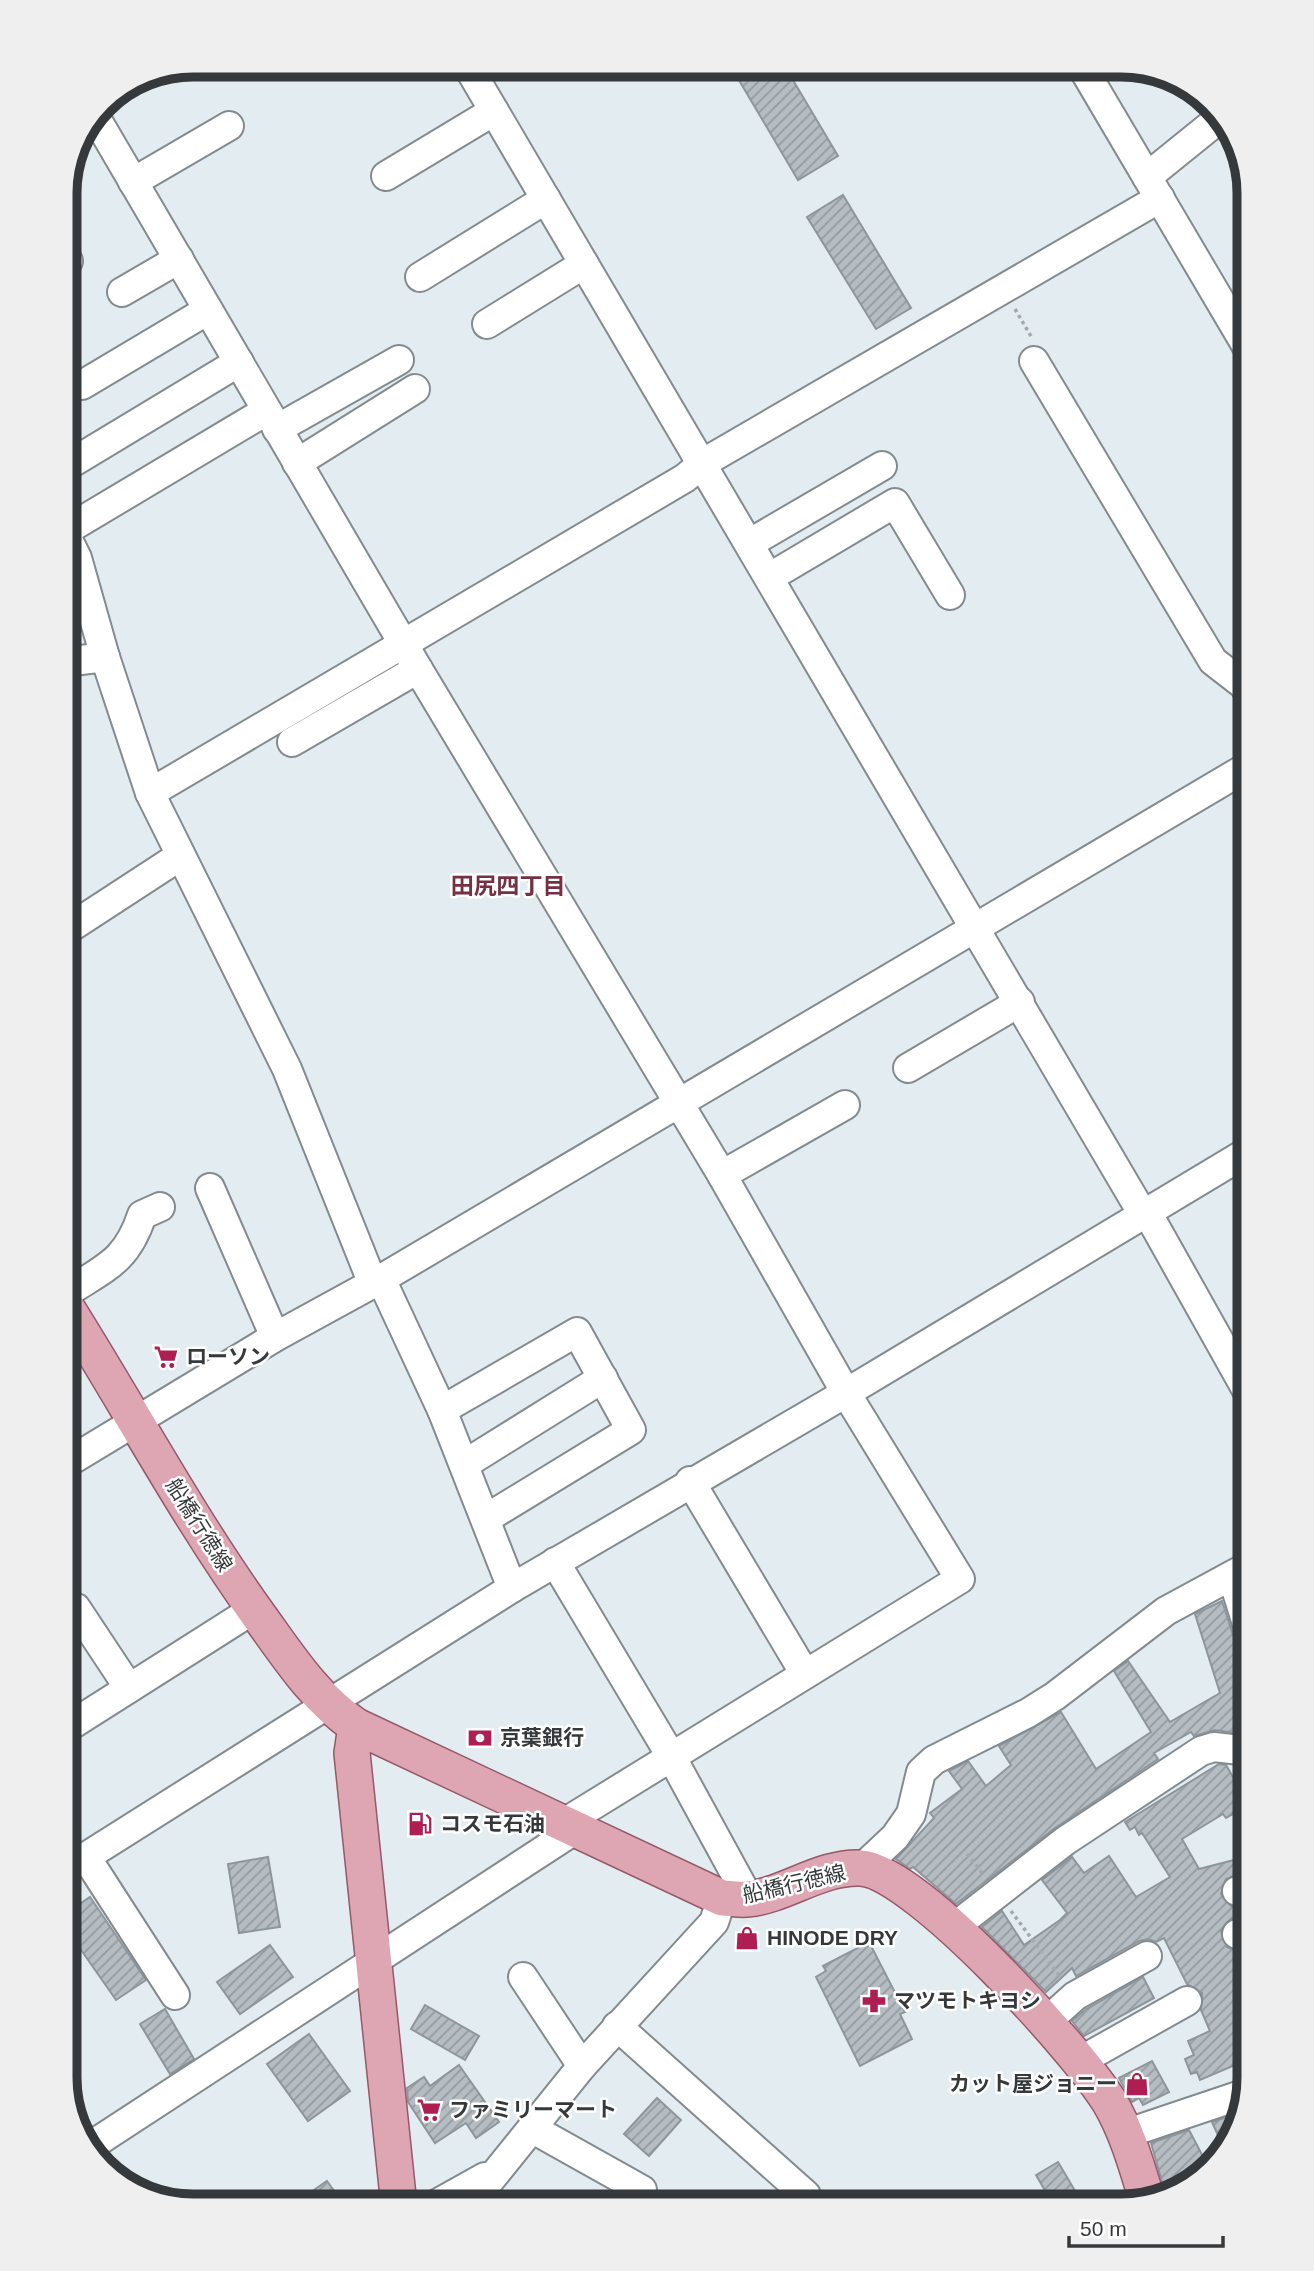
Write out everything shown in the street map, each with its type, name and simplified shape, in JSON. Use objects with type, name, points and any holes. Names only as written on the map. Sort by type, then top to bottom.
[{"type":"main road","name":"船橋行徳線","points":[[77,1325],[217,1557],[309,1685],[327,1703],[356,1726],[570,1826],[735,1898],[833,1871],[862,1868],[888,1879],[918,1898],[953,1928],[1082,2060],[1111,2104],[1125,2134],[1144,2191]]},
{"type":"main road","points":[[356,1726],[352,1753],[398,2194]]},
{"type":"street","points":[[474,77],[1144,1213],[1152,1221],[1237,1373]]},
{"type":"street","points":[[1088,77],[1237,329]]},
{"type":"street","points":[[386,176],[494,111]]},
{"type":"street","points":[[97,2142],[374,1964],[671,1756],[960,1578],[846,1393],[722,1175],[418,669],[100,124]]},
{"type":"street","points":[[150,793],[685,478],[703,463],[1005,290],[1154,187],[1214,125]]},
{"type":"street","points":[[133,182],[229,126]]},
{"type":"street","points":[[420,277],[546,199]]},
{"type":"street","points":[[122,292],[178,260]]},
{"type":"street","points":[[487,324],[584,264]]},
{"type":"street","points":[[82,385],[208,310]]},
{"type":"street","points":[[77,526],[271,420],[399,360]]},
{"type":"street","points":[[1034,361],[1213,661],[1237,680]]},
{"type":"street","points":[[77,460],[239,362]]},
{"type":"street","points":[[297,463],[415,389]]},
{"type":"street","points":[[750,543],[882,466]]},
{"type":"street","points":[[770,577],[895,502],[950,595]]},
{"type":"street","points":[[77,556],[105,657],[150,793],[287,1069],[377,1282],[442,1410],[487,1518],[512,1588]]},
{"type":"street","points":[[77,660],[105,657]]},
{"type":"street","points":[[292,742],[418,669]]},
{"type":"street","points":[[77,1456],[134,1420],[275,1337],[377,1282],[1237,773]]},
{"type":"street","points":[[77,922],[180,856]]},
{"type":"street","points":[[908,1068],[1020,1002]]},
{"type":"street","points":[[722,1175],[845,1105]]},
{"type":"street","points":[[77,1863],[512,1588],[690,1481],[846,1393],[1237,1159]]},
{"type":"street","points":[[210,1188],[275,1337]]},
{"type":"street","points":[[77,1286],[124,1254],[133,1241],[142,1215],[160,1207]]},
{"type":"street","points":[[442,1410],[578,1332],[631,1430],[487,1518]]},
{"type":"street","points":[[465,1464],[603,1378]]},
{"type":"street","points":[[690,1481],[805,1674]]},
{"type":"street","points":[[479,2194],[582,2066],[735,1898],[671,1756],[555,1562]]},
{"type":"street","points":[[862,1868],[895,1837],[911,1814],[920,1772],[934,1760],[1028,1713],[1055,1696],[1166,1611],[1237,1573]]},
{"type":"street","points":[[77,1721],[254,1609]]},
{"type":"street","points":[[77,1610],[129,1688]]},
{"type":"street","points":[[953,1928],[1065,1841],[1201,1751],[1213,1747],[1237,1750]]},
{"type":"street","points":[[77,1865],[175,1995]]},
{"type":"street","points":[[1045,2022],[1075,1996],[1147,1956]]},
{"type":"street","points":[[523,1977],[582,2066]]},
{"type":"street","points":[[1082,2060],[1186,2001]]},
{"type":"street","points":[[617,2026],[805,2194]]},
{"type":"street","points":[[1125,2134],[1235,2097]]},
{"type":"street","points":[[533,2129],[642,2190]]},
{"type":"street","points":[[454,2194],[500,2168]]},
{"type":"path","points":[[1005,290],[1034,343],[1034,361]]},
{"type":"path","points":[[967,1854],[1075,1996]]},
{"type":"building","points":[[737,77],[791,77],[838,156],[798,180]]},
{"type":"building","points":[[843,195],[911,308],[876,329],[807,217]]},
{"type":"building","points":[[1222,1601],[1237,1640],[1237,1733],[1215,1730],[1194,1736],[1191,1732],[1154,1753],[1158,1759],[1055,1828],[956,1904],[913,1867],[910,1869],[896,1859],[934,1818],[930,1813],[962,1789],[949,1771],[968,1761],[986,1786],[1011,1765],[999,1746],[1061,1712],[1096,1769],[1151,1732],[1114,1671],[1128,1661],[1170,1722],[1220,1693],[1195,1614]]},
{"type":"building","points":[[1219,1764],[1226,1765],[1237,1784],[1237,1812],[1226,1818],[1223,1814],[1182,1839],[1199,1869],[1237,1859],[1237,1876],[1226,1879],[1221,1894],[1232,1907],[1237,1906],[1237,1917],[1231,1919],[1221,1931],[1227,1947],[1237,1949],[1237,2064],[1200,2080],[1197,2072],[1191,2074],[1185,2059],[1194,2055],[1188,2041],[1210,2031],[1201,2010],[1202,1993],[1187,1984],[1164,1938],[1156,1942],[1148,1939],[1139,1941],[1076,1976],[1072,1968],[1046,1992],[982,1927],[1002,1911],[1024,1945],[1060,1920],[1067,1913],[1042,1880],[1072,1857],[1084,1873],[1109,1856],[1136,1897],[1170,1877],[1142,1833],[1139,1835],[1135,1827],[1130,1830],[1125,1822]]},
{"type":"building","points":[[268,1857],[280,1927],[239,1933],[228,1864]]},
{"type":"building","points":[[90,1897],[146,1980],[116,2000],[77,1944],[77,1906]]},
{"type":"building","points":[[869,1942],[905,2012],[900,2014],[912,2039],[860,2066],[816,1977],[826,1971],[823,1966]]},
{"type":"building","points":[[270,1945],[293,1977],[240,2014],[217,1982]]},
{"type":"building","points":[[1143,1977],[1154,1998],[1084,2036],[1072,2021],[1085,2010]]},
{"type":"building","points":[[425,2005],[479,2036],[465,2060],[411,2029]]},
{"type":"building","points":[[165,2009],[194,2059],[170,2074],[140,2024]]},
{"type":"building","points":[[309,2034],[350,2091],[308,2121],[267,2064]]},
{"type":"building","points":[[1152,2061],[1169,2092],[1143,2105],[1139,2098],[1132,2102],[1119,2078]]},
{"type":"building","points":[[459,2065],[499,2122],[476,2138],[466,2123],[435,2143],[408,2102],[407,2088],[424,2077],[430,2086]]},
{"type":"building","points":[[657,2098],[681,2120],[649,2156],[624,2134]]},
{"type":"building","points":[[1230,2116],[1219,2138],[1212,2122]]},
{"type":"building","points":[[1189,2130],[1204,2158],[1185,2174],[1163,2185],[1151,2143]]},
{"type":"building","points":[[1058,2162],[1077,2194],[1047,2194],[1036,2175]]},
{"type":"building","points":[[327,2181],[336,2194],[308,2194]]},
{"type":"place","name":"ローソン","points":[[166,1357]]},
{"type":"place","name":"京葉銀行","points":[[480,1738]]},
{"type":"place","name":"コスモ石油","points":[[420,1824]]},
{"type":"place","name":"HINODE DRY","points":[[747,1938]]},
{"type":"place","name":"マツモトキヨシ","points":[[874,2001]]},
{"type":"place","name":"カット屋ジョニー","points":[[1137,2084]]},
{"type":"place","name":"ファミリーマート","points":[[429,2110]]},
{"type":"district","name":"田尻四丁目","points":[[508,886]]}]
